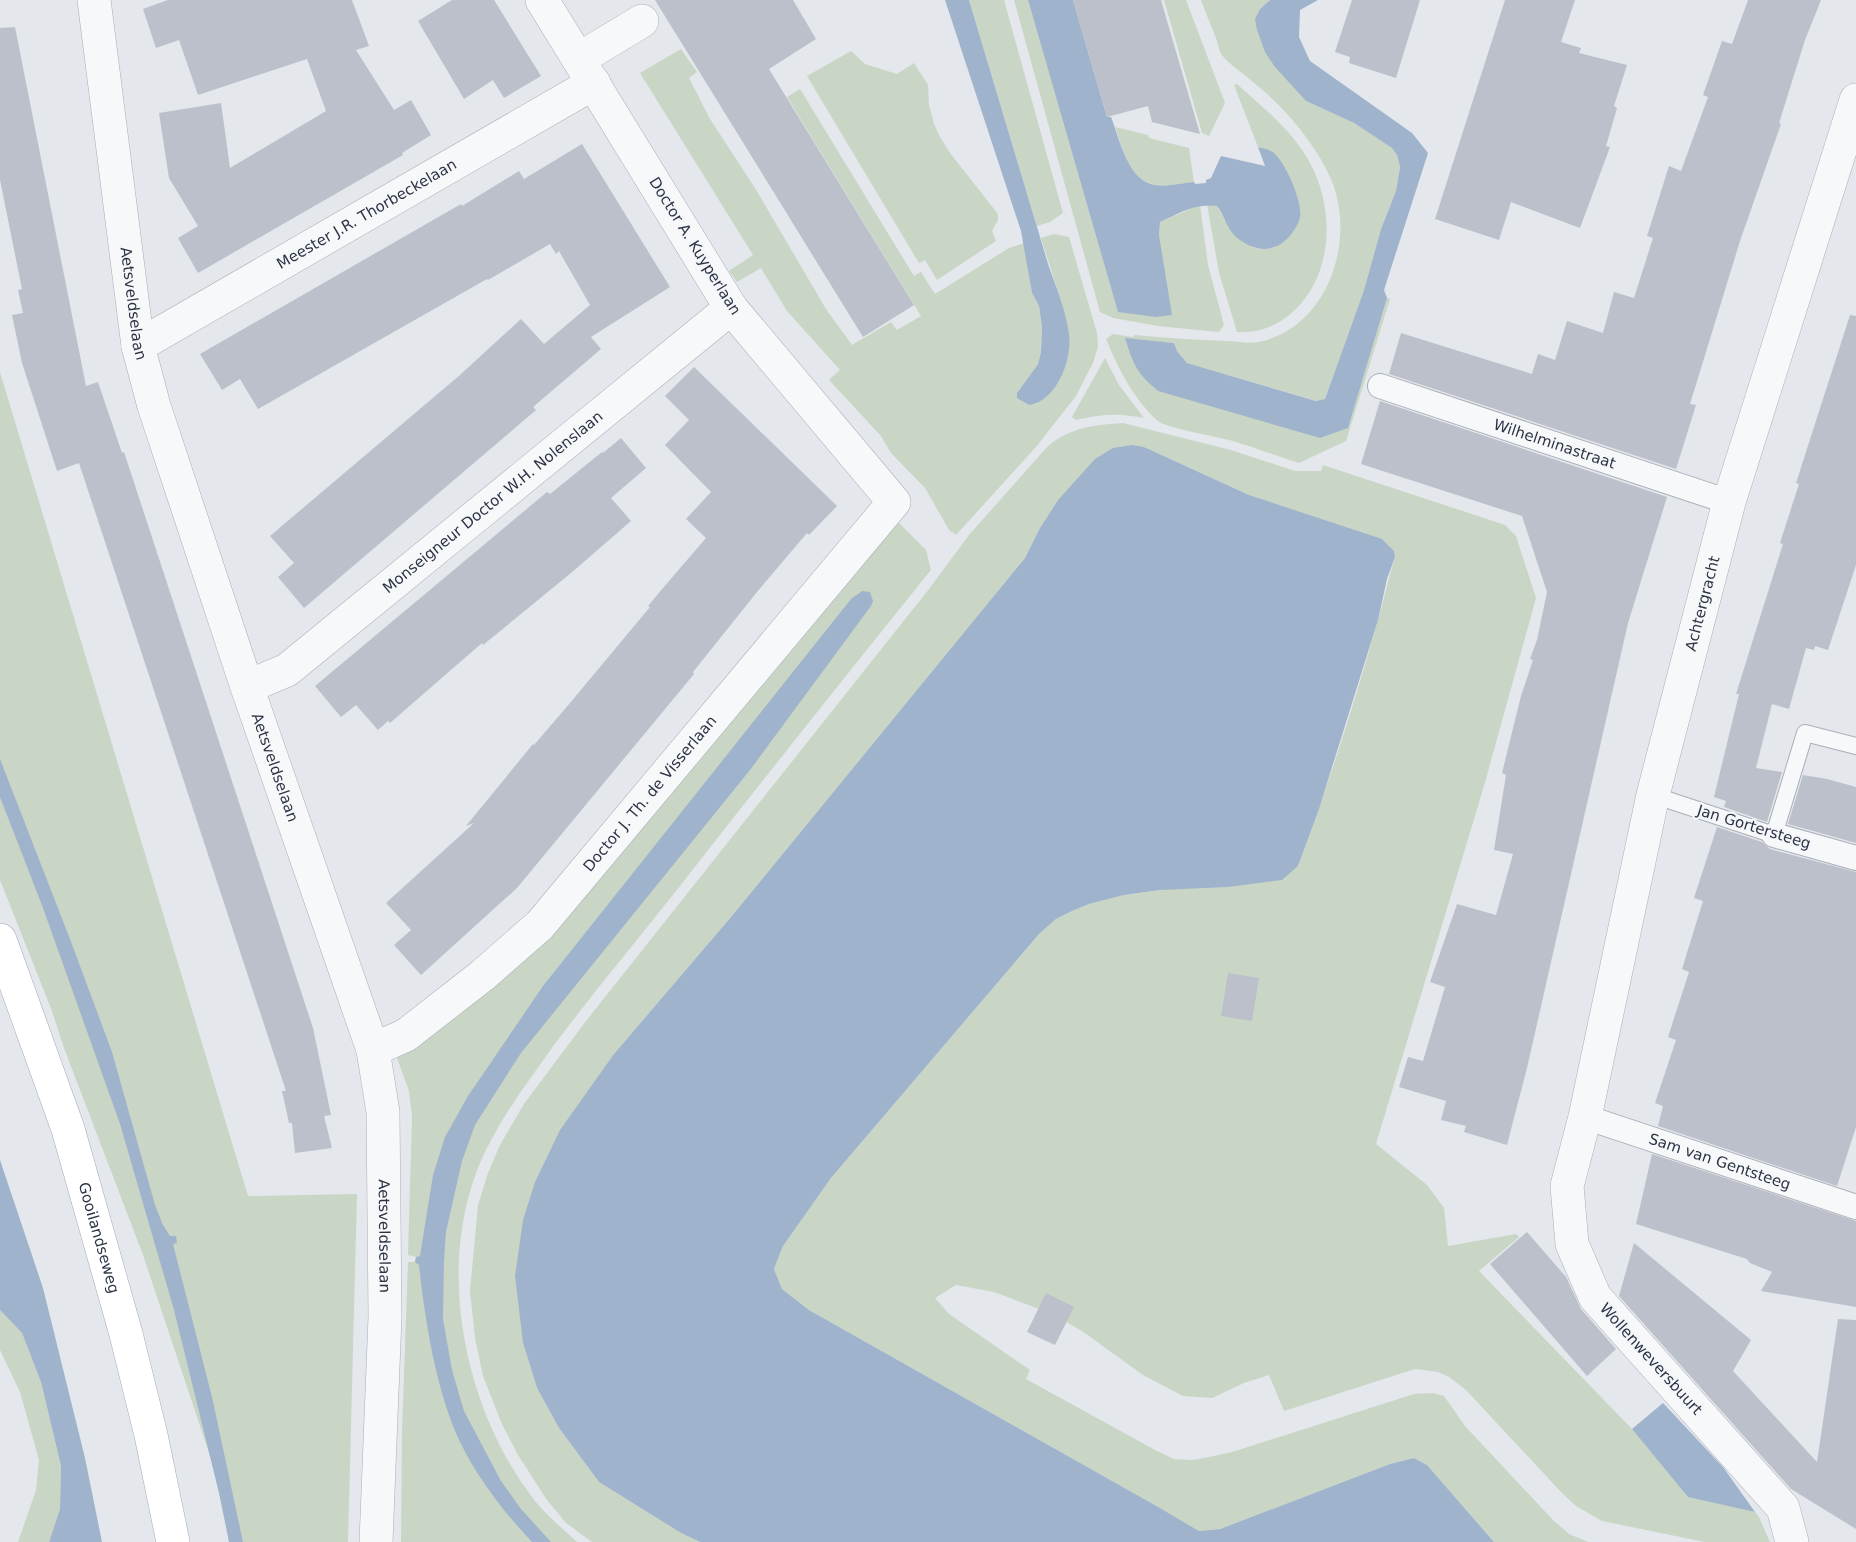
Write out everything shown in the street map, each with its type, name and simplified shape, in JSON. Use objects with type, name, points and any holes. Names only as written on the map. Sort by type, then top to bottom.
[{"type":"main road","name":"Gooilandseweg","points":[[0,940],[71,1140],[126,1334],[151,1435],[173,1542]]},
{"type":"street","name":"Aetsveldselaan","points":[[94,0],[138,346],[154,406],[247,687],[373,1050],[383,1112],[385,1317],[376,1542]]},
{"type":"street","name":"Doctor A. Kuyperlaan","points":[[542,0],[731,308],[894,502]]},
{"type":"street","name":"Meester J.R. Thorbeckelaan","points":[[138,346],[587,71],[642,21]]},
{"type":"street","name":"Achtergracht","points":[[1585,1118],[1653,795],[1730,502],[1856,100]]},
{"type":"street","name":"Monseigneur Doctor W.H. Nolenslaan","points":[[247,687],[287,670],[731,308]]},
{"type":"street","name":"Wilhelminastraat","points":[[1380,386],[1730,502]]},
{"type":"street","name":"Doctor J. Th. de Visserlaan","points":[[373,1050],[406,1035],[483,975],[540,925],[894,502]]},
{"type":"street","name":"Jan Gortersteeg","points":[[1774,835],[1856,858]]},
{"type":"street","name":"Sam van Gentsteeg","points":[[1585,1118],[1856,1207]]},
{"type":"street","name":"Wollenweversbuurt","points":[[1585,1118],[1567,1186],[1572,1244],[1595,1297],[1783,1508],[1792,1542]]},
{"type":"lane","points":[[1774,835],[1805,733],[1856,746]]},
{"type":"lane","name":"Jan Gortersteeg","points":[[1653,795],[1774,835]]},
{"type":"green space","points":[[969,0],[1004,0],[1063,213],[1050,222],[1037,226]]},
{"type":"green space","points":[[1014,0],[1028,0],[1118,311],[1159,235],[1160,222],[1200,205],[1208,265],[1224,325],[1219,332],[1158,326],[1113,318],[1100,312]]},
{"type":"green space","points":[[1164,0],[1186,0],[1225,103],[1209,136],[1202,133]]},
{"type":"green space","points":[[1201,0],[1270,0],[1260,9],[1306,101],[1354,123],[1392,148],[1397,155],[1400,167],[1396,191],[1381,229],[1364,290],[1325,399],[1317,401],[1187,363],[1177,351],[1174,343],[1125,339],[1348,427],[1387,298],[1390,299],[1346,441],[1299,463],[1233,441],[1158,421],[1141,403],[1128,383],[1106,339],[1113,334],[1246,343],[1280,335],[1299,323],[1314,306],[1335,266],[1340,220],[1336,192],[1326,169],[1303,133],[1288,115],[1222,55]]},
{"type":"green space","points":[[681,49],[697,72],[689,78],[710,119],[755,188],[826,309],[852,345],[891,322],[897,330],[921,316],[787,97],[800,89],[914,276],[921,272],[935,294],[1009,248],[1024,243],[1032,293],[1039,306],[1042,327],[1038,364],[1017,393],[1028,405],[1062,304],[1041,238],[1054,234],[1069,237],[1097,333],[1098,347],[1093,363],[1076,396],[1036,447],[956,535],[949,530],[925,488],[891,453],[881,436],[829,380],[840,370],[787,311],[761,268],[737,282],[729,271],[753,255],[640,73]]},
{"type":"green space","points":[[851,51],[865,64],[897,74],[914,63],[928,85],[929,105],[940,137],[998,214],[998,220],[992,231],[996,241],[937,280],[925,260],[919,263],[807,76]]},
{"type":"green space","points":[[1237,84],[1278,121],[1304,153],[1319,184],[1327,224],[1322,265],[1303,301],[1276,324],[1258,331],[1244,332],[1237,332],[1219,273],[1207,204],[1217,206],[1225,221],[1253,248],[1276,247],[1272,151],[1258,147],[1234,85]]},
{"type":"green space","points":[[1115,127],[1189,148],[1194,182],[1162,186],[1144,181],[1132,168]]},
{"type":"green space","points":[[1105,358],[1119,385],[1144,418],[1110,415],[1076,420],[1072,417]]},
{"type":"green space","points":[[0,372],[248,1196],[357,1194],[348,1542],[229,1542],[222,1492],[143,1255],[52,1011],[0,880]]},
{"type":"green space","points":[[1123,423],[1231,450],[1295,471],[1321,471],[1323,465],[1505,525],[1516,536],[1536,598],[1484,786],[1376,1144],[1427,1185],[1444,1208],[1448,1246],[1516,1234],[1519,1237],[1479,1271],[1632,1429],[1688,1496],[1755,1512],[1770,1542],[1705,1542],[1602,1521],[1576,1506],[1466,1390],[1438,1372],[1415,1369],[1284,1411],[1269,1375],[1244,1383],[1212,1398],[1183,1396],[1143,1375],[1082,1331],[1052,1314],[994,1292],[956,1285],[935,1298],[949,1314],[1030,1370],[1026,1379],[1174,1459],[1192,1460],[1232,1452],[1414,1394],[1433,1393],[1444,1396],[1465,1426],[1553,1520],[1569,1534],[1588,1542],[1494,1542],[1427,1465],[1414,1458],[1390,1464],[1220,1529],[1199,1531],[809,1310],[782,1289],[774,1269],[783,1246],[831,1178],[1039,934],[1056,919],[1089,904],[1124,895],[1298,866],[1350,715],[1395,557],[1249,495],[1144,447],[1058,500],[1025,558],[731,917],[614,1054],[523,1343],[537,1388],[559,1428],[599,1482],[681,1533],[700,1542],[592,1542],[566,1523],[547,1500],[518,1455],[501,1422],[483,1376],[475,1338],[470,1291],[478,1205],[500,1145],[524,1104],[586,1021],[929,589],[969,535],[1048,446],[1065,435],[1083,428]]},
{"type":"green space","points":[[893,517],[926,550],[931,570],[557,1041],[502,1120],[487,1148],[470,1191],[461,1236],[459,1283],[463,1331],[473,1377],[489,1422],[510,1464],[540,1507],[577,1542],[401,1542],[408,1262],[415,1262],[416,1257],[408,1255],[412,1116],[409,1091],[397,1058]]},
{"type":"green space","points":[[0,1310],[22,1333],[41,1382],[61,1466],[60,1509],[49,1542],[18,1542],[36,1490],[39,1460],[20,1392],[0,1350]]},
{"type":"water","points":[[945,0],[969,0],[1068,325],[1069,352],[1060,380],[1049,395],[1029,405],[1017,398],[1017,393],[1038,364],[1042,327],[1039,306],[1032,293],[1021,231]]},
{"type":"water","points":[[1028,0],[1073,0],[1107,117],[1111,117],[1130,165],[1143,180],[1161,186],[1206,183],[1206,180],[1211,178],[1221,156],[1265,166],[1258,147],[1270,150],[1276,155],[1292,181],[1299,201],[1298,224],[1286,240],[1273,248],[1251,246],[1236,237],[1230,230],[1217,206],[1195,207],[1181,212],[1160,222],[1159,235],[1172,315],[1156,317],[1118,312]]},
{"type":"water","points":[[1270,0],[1318,0],[1300,10],[1299,37],[1310,61],[1412,133],[1428,153],[1384,290],[1387,298],[1348,428],[1320,438],[1158,391],[1137,368],[1125,338],[1174,343],[1177,351],[1187,363],[1316,401],[1325,399],[1364,290],[1381,229],[1396,191],[1400,167],[1397,155],[1392,148],[1354,123],[1306,101],[1275,67],[1265,52],[1255,19],[1260,9]]},
{"type":"water","points":[[1132,445],[1144,447],[1249,495],[1382,539],[1394,551],[1395,557],[1387,579],[1378,620],[1319,809],[1298,866],[1282,880],[1228,887],[1160,890],[1124,895],[1089,904],[1056,919],[1039,934],[831,1178],[783,1246],[774,1269],[782,1289],[809,1310],[1199,1531],[1220,1529],[1390,1464],[1414,1458],[1427,1465],[1494,1542],[700,1542],[681,1533],[599,1482],[559,1428],[537,1388],[523,1343],[515,1276],[523,1220],[535,1182],[560,1130],[614,1054],[731,917],[1025,558],[1058,500],[1095,459],[1113,448]]},
{"type":"water","points":[[862,591],[870,592],[873,601],[871,606],[750,770],[521,1053],[475,1125],[462,1161],[446,1232],[444,1261],[443,1319],[452,1370],[464,1411],[501,1481],[521,1509],[551,1542],[532,1542],[492,1495],[467,1456],[444,1401],[433,1355],[419,1265],[415,1262],[416,1257],[420,1256],[433,1175],[445,1137],[468,1096],[543,986],[851,599]]},
{"type":"water","points":[[0,759],[112,1052],[155,1205],[170,1236],[176,1236],[177,1243],[173,1244],[212,1397],[243,1542],[229,1542],[174,1310],[120,1124],[43,908],[0,797]]},
{"type":"water","points":[[0,1160],[43,1288],[85,1458],[102,1542],[49,1542],[60,1509],[61,1466],[41,1382],[22,1333],[0,1310]]},
{"type":"water","points":[[1663,1403],[1723,1467],[1755,1512],[1688,1497],[1632,1429]]},
{"type":"building","points":[[168,0],[352,0],[369,46],[356,50],[394,110],[411,100],[431,135],[402,153],[403,155],[198,273],[178,238],[198,226],[169,178],[159,113],[221,103],[230,168],[326,111],[307,59],[198,95],[179,40],[156,48],[143,9]]},
{"type":"building","points":[[452,0],[494,0],[541,76],[504,98],[493,80],[464,99],[418,21]]},
{"type":"building","points":[[655,0],[793,0],[816,39],[769,69],[914,305],[863,337]]},
{"type":"building","points":[[1073,0],[1161,0],[1200,134],[1152,122],[1148,106],[1107,117]]},
{"type":"building","points":[[1352,0],[1420,0],[1396,78],[1349,63],[1350,57],[1335,52]]},
{"type":"building","points":[[1505,0],[1575,0],[1561,42],[1581,48],[1579,53],[1627,65],[1614,106],[1617,108],[1606,146],[1610,147],[1580,228],[1511,202],[1499,240],[1435,219]]},
{"type":"building","points":[[1748,0],[1821,0],[1805,40],[1779,123],[1781,124],[1740,241],[1690,404],[1696,405],[1676,469],[1389,374],[1401,333],[1532,374],[1538,354],[1555,360],[1567,321],[1603,333],[1614,292],[1634,298],[1653,238],[1647,236],[1669,166],[1681,171],[1708,97],[1703,95],[1722,41],[1732,44]]},
{"type":"building","points":[[15,27],[86,386],[98,382],[122,453],[124,452],[313,1028],[331,1115],[324,1116],[332,1148],[295,1153],[292,1123],[289,1123],[282,1091],[286,1091],[79,463],[57,471],[22,363],[12,315],[23,313],[18,290],[22,289],[0,180],[0,28]]},
{"type":"building","points":[[582,144],[670,287],[591,337],[601,349],[533,407],[536,410],[304,608],[278,577],[294,563],[270,536],[460,375],[521,319],[544,344],[590,305],[559,251],[556,254],[550,244],[258,409],[240,379],[222,390],[200,354],[461,204],[462,206],[519,171],[524,179]]},
{"type":"building","points":[[1850,315],[1856,316],[1856,565],[1828,650],[1815,646],[1814,650],[1806,648],[1789,709],[1772,704],[1756,768],[1782,772],[1767,822],[1724,807],[1726,801],[1714,797],[1739,694],[1736,694],[1783,544],[1780,543],[1799,484],[1796,483]]},
{"type":"building","points":[[694,367],[837,506],[809,535],[807,533],[757,592],[693,672],[694,674],[517,888],[421,975],[394,945],[411,930],[386,903],[474,823],[466,826],[706,538],[686,519],[711,492],[665,445],[689,420],[665,396]]},
{"type":"building","points":[[1380,401],[1667,497],[1628,623],[1527,1068],[1507,1145],[1464,1132],[1466,1126],[1441,1120],[1446,1101],[1399,1087],[1408,1057],[1423,1061],[1445,987],[1430,982],[1457,904],[1496,915],[1513,854],[1494,850],[1506,775],[1502,773],[1521,696],[1533,660],[1530,659],[1537,640],[1547,592],[1522,516],[1361,464]]},
{"type":"building","points":[[621,438],[646,468],[611,498],[631,521],[483,645],[482,643],[390,723],[388,721],[378,730],[356,705],[341,717],[315,686],[547,492],[550,494]]},
{"type":"building","points":[[1803,775],[1856,787],[1856,843],[1788,824]]},
{"type":"building","points":[[1717,827],[1762,842],[1770,849],[1856,872],[1856,1127],[1837,1186],[1658,1126],[1663,1106],[1655,1103],[1676,1040],[1668,1037],[1689,972],[1682,969],[1703,901],[1694,898]]},
{"type":"building","points":[[1228,973],[1259,978],[1252,1021],[1221,1016]]},
{"type":"building","points":[[1652,1154],[1856,1221],[1856,1307],[1761,1291],[1772,1272],[1750,1263],[1747,1259],[1636,1224]]},
{"type":"building","points":[[1527,1232],[1566,1277],[1581,1309],[1616,1349],[1587,1376],[1490,1264]]},
{"type":"building","points":[[1634,1243],[1751,1340],[1733,1371],[1817,1462],[1838,1319],[1856,1320],[1856,1529],[1791,1489],[1619,1296]]},
{"type":"building","points":[[1046,1293],[1074,1307],[1055,1345],[1027,1332]]}]
